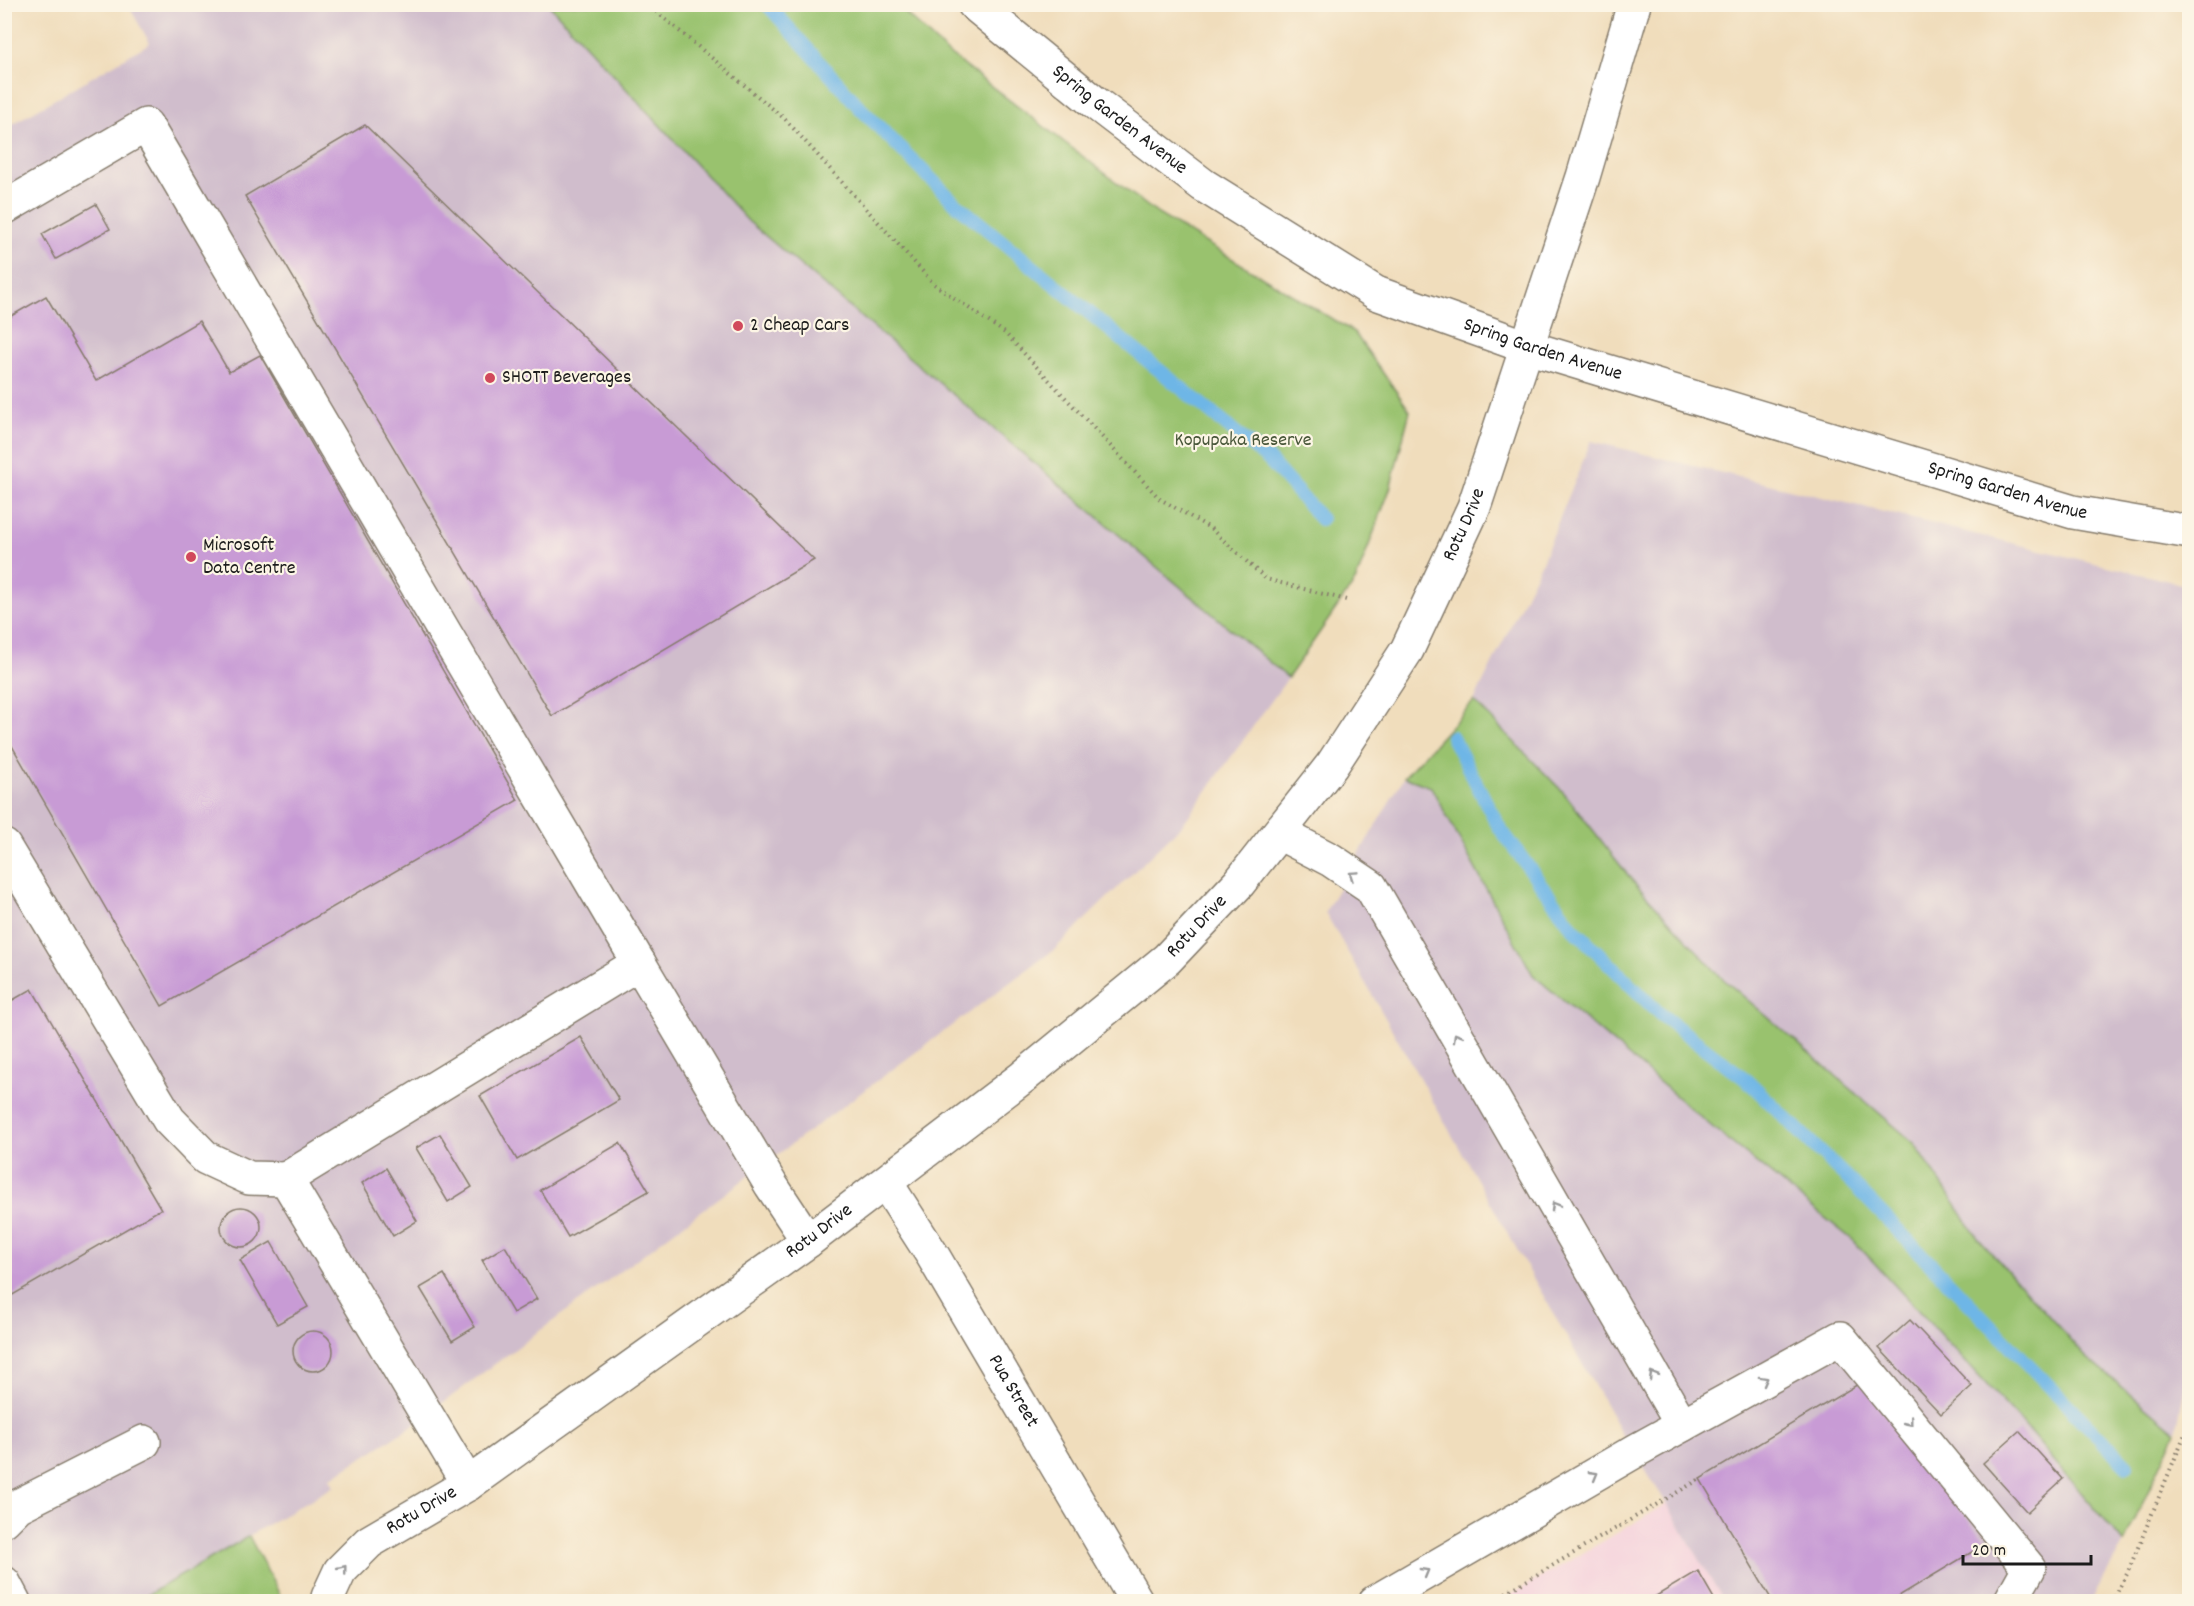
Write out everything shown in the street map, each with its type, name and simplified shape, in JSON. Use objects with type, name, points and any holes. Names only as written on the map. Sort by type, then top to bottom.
[{"type":"street","name":"Spring Garden Avenue","points":[[974,4],[1094,102],[1203,185],[1376,293],[1527,347],[2073,512],[2190,532]]},
{"type":"street","name":"Rotu Drive","points":[[328,1602],[328,1597],[340,1571],[369,1542],[468,1484],[886,1182],[1023,1077],[1167,959],[1239,883],[1332,765],[1407,650],[1474,507],[1583,177],[1634,4]]},
{"type":"street","points":[[4,208],[146,125],[639,963],[771,1185],[808,1240]]},
{"type":"street","points":[[1279,832],[1331,860],[1371,887],[1682,1425]]},
{"type":"street","points":[[4,846],[169,1120],[206,1158],[249,1178],[286,1179],[639,963]]},
{"type":"street","points":[[286,1179],[468,1484]]},
{"type":"street","name":"Pua Street","points":[[886,1182],[933,1256],[1137,1602]]},
{"type":"street","points":[[1375,1602],[1682,1425],[1840,1338],[2029,1568],[2010,1602]]},
{"type":"street","points":[[4,1520],[18,1506],[144,1442]]},
{"type":"street","points":[[4,1583],[14,1602]]},
{"type":"path","points":[[647,4],[785,119],[934,284],[1005,333],[1160,498],[1210,528],[1266,579],[1350,601]]},
{"type":"path","points":[[2112,1602],[2127,1574],[2190,1422]]},
{"type":"path","points":[[1490,1602],[1700,1479]]},
{"type":"shaded area","points":[[128,5],[549,5],[748,221],[1288,678],[1182,825],[1055,949],[406,1430],[330,1478],[334,1486],[137,1601],[5,1601],[4,129],[150,43]]},
{"type":"shaded area","points":[[1591,441],[2189,586],[2190,1361],[2176,1432],[2085,1356],[1978,1238],[1914,1143],[1721,977],[1631,879],[1565,794],[1474,701],[1542,562]]},
{"type":"shaded area","points":[[1404,777],[1431,787],[1533,975],[1723,1136],[1854,1241],[2023,1424],[2124,1543],[2091,1601],[1724,1601],[1667,1504],[1622,1434],[1325,912]]},
{"type":"shaded area","points":[[1667,1504],[1724,1601],[1499,1602]]},
{"type":"green space","name":"Kopupaka Reserve","points":[[549,5],[897,5],[944,50],[1158,214],[1354,332],[1410,411],[1390,489],[1356,580],[1288,678],[748,221]]},
{"type":"green space","points":[[1474,701],[1565,794],[1631,879],[1721,977],[1914,1143],[1978,1238],[2085,1356],[2176,1432],[2124,1543],[2023,1424],[1854,1241],[1723,1136],[1533,975],[1431,787],[1404,777]]},
{"type":"green space","points":[[249,1536],[283,1601],[137,1601]]},
{"type":"building","name":"SHOTT Beverages","points":[[365,125],[814,560],[552,716],[245,196]]},
{"type":"building","points":[[96,204],[110,229],[56,259],[42,234]]},
{"type":"building","name":"Microsoft Data Centre","points":[[46,296],[96,381],[199,321],[229,372],[260,355],[518,800],[162,1006],[4,732],[4,320]]},
{"type":"building","points":[[32,989],[161,1209],[4,1300],[4,1005]]},
{"type":"building","points":[[581,1037],[619,1100],[517,1160],[480,1096]]},
{"type":"building","points":[[440,1134],[472,1187],[448,1202],[416,1148]]},
{"type":"building","points":[[620,1143],[649,1191],[568,1237],[540,1190]]},
{"type":"building","points":[[386,1168],[417,1221],[393,1236],[362,1183]]},
{"type":"building","points":[[241,1207],[255,1213],[261,1227],[255,1241],[241,1247],[227,1241],[221,1227],[227,1213]]},
{"type":"building","points":[[271,1242],[308,1307],[277,1324],[240,1260]]},
{"type":"building","points":[[505,1246],[537,1299],[513,1313],[482,1260]]},
{"type":"building","points":[[444,1274],[475,1327],[452,1341],[420,1288]]},
{"type":"building","points":[[1910,1320],[1972,1386],[1941,1414],[1879,1348]]},
{"type":"building","points":[[313,1331],[327,1337],[333,1351],[327,1365],[313,1371],[299,1365],[293,1351],[299,1337]]},
{"type":"building","points":[[1860,1383],[1987,1543],[1889,1602],[1773,1602],[1700,1479]]},
{"type":"building","points":[[2019,1431],[2063,1479],[2027,1512],[1983,1463]]},
{"type":"building","points":[[1698,1571],[1716,1602],[1646,1602]]},
{"type":"waterway","points":[[767,4],[861,109],[955,203],[1269,460],[1321,519]]},
{"type":"waterway","points":[[1452,737],[1499,827],[1572,927],[1660,1014],[1748,1081],[1853,1184],[2127,1466]]},
{"type":"place","name":"2 Cheap Cars","points":[[738,326]]},
{"type":"place","name":"SHOTT Beverages","points":[[490,378]]},
{"type":"place","name":"Microsoft Data Centre","points":[[191,557]]}]
